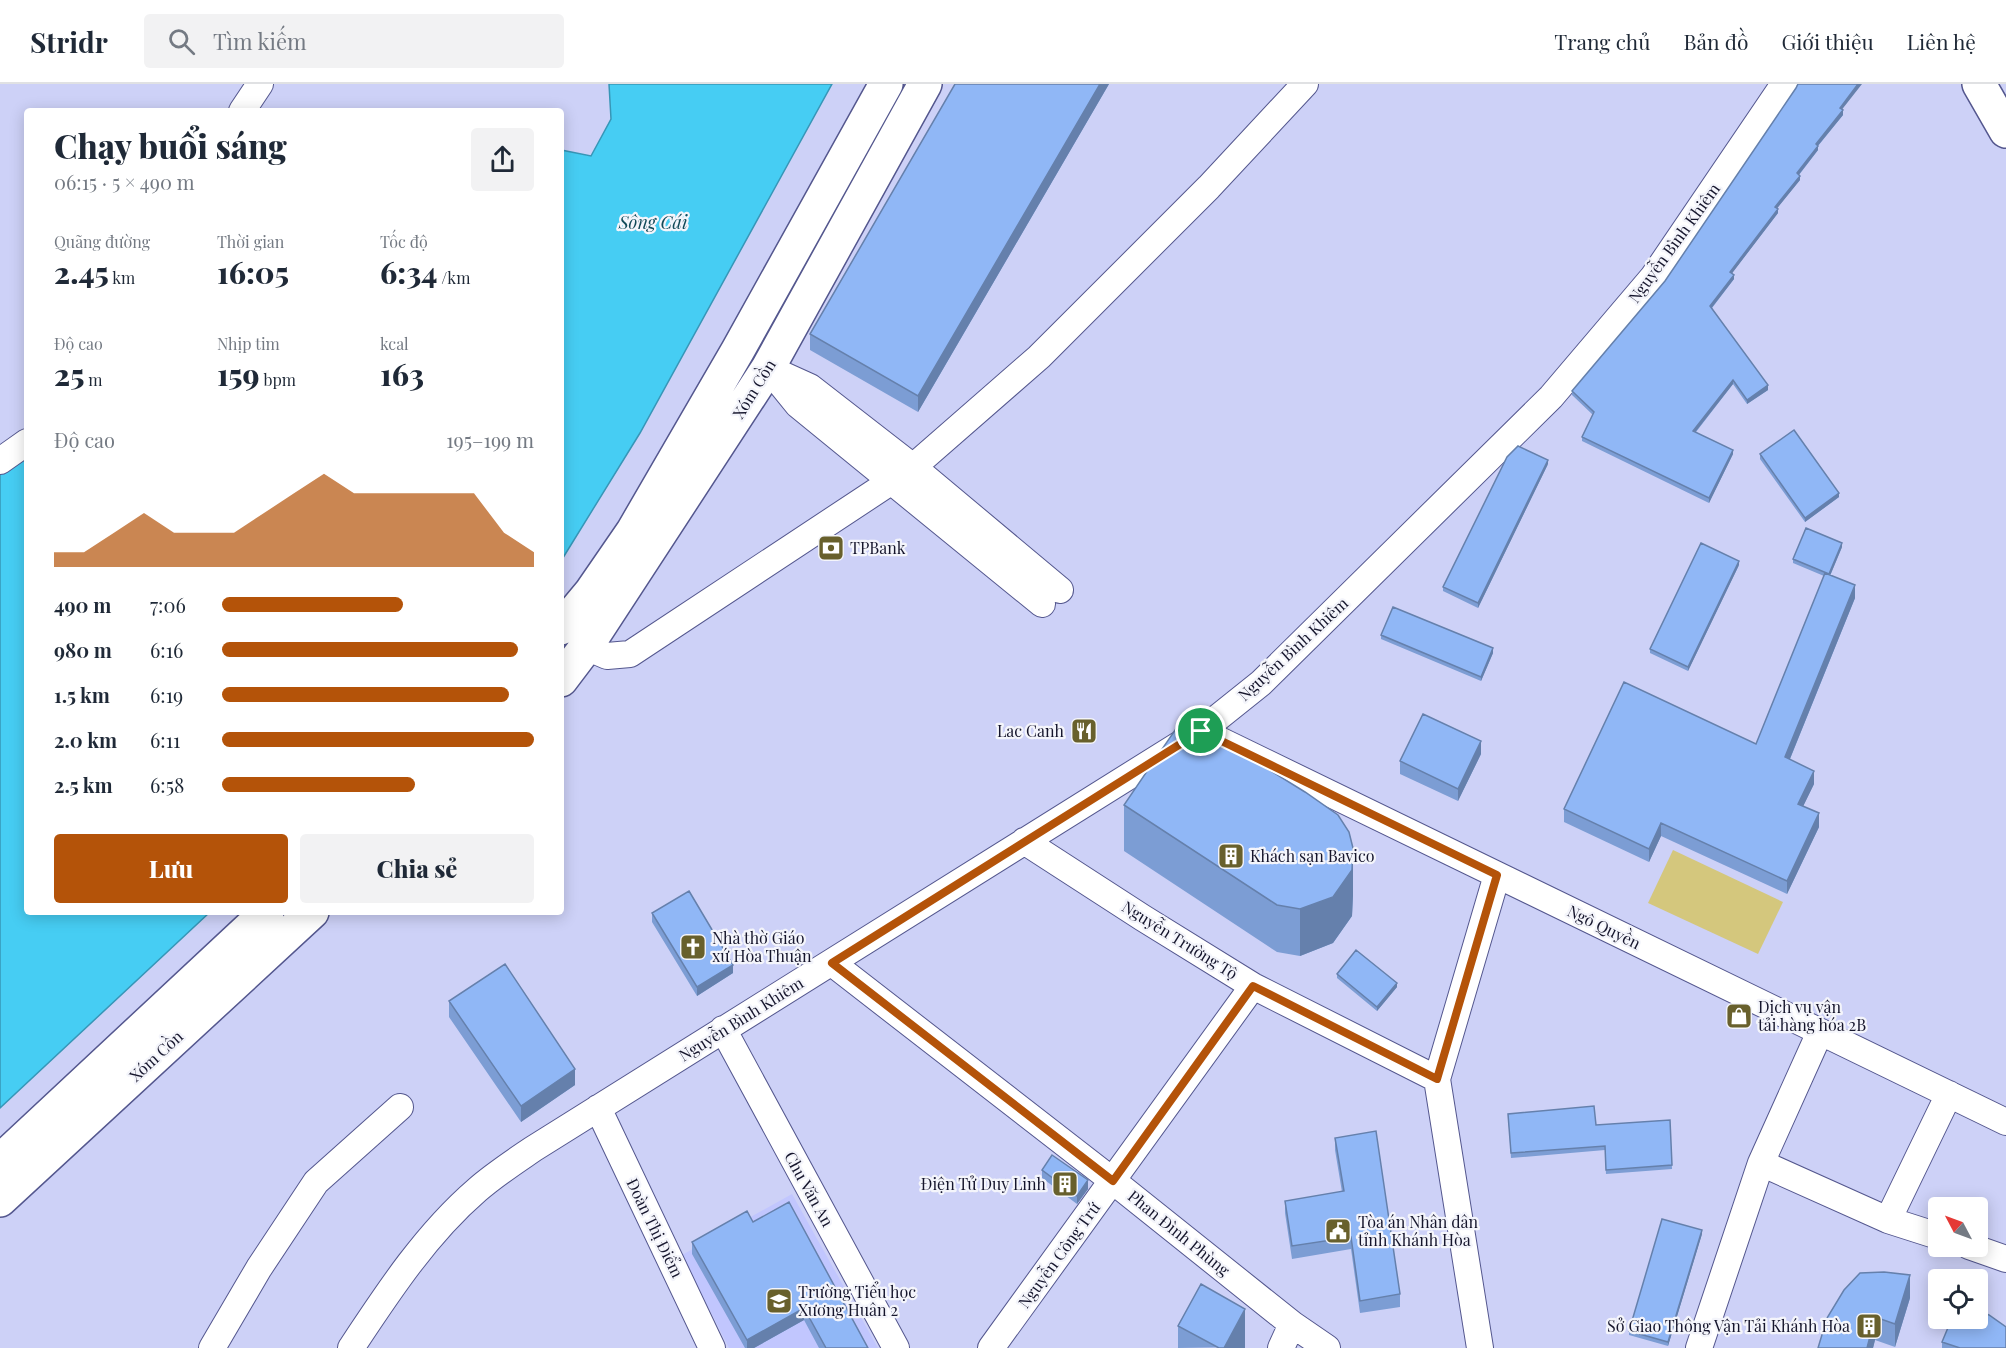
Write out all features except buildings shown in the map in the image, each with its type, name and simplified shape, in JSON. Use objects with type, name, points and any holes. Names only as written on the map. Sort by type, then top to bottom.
[{"type":"street","points":[[244,108],[260,84]]},
{"type":"street","name":"Xóm Cồn","points":[[564,669],[573,637],[591,592],[633,531],[738,350],[886,84]]},
{"type":"street","name":"Xóm Cồn","points":[[573,637],[768,368],[925,84]]},
{"type":"street","points":[[573,637],[607,656],[630,654],[903,474],[1039,357],[1209,187],[1305,84]]},
{"type":"street","name":"Nguyễn Bình Khiêm","points":[[351,1348],[390,1289],[445,1222],[477,1190],[533,1149],[1201,731],[1260,683],[1551,397],[1653,278],[1784,84]]},
{"type":"street","points":[[1979,84],[2006,131]]},
{"type":"street","points":[[738,350],[768,368],[798,405],[903,474],[1051,597]]},
{"type":"street","points":[[0,461],[24,444]]},
{"type":"street","name":"Ngô Quyền","points":[[1201,731],[2006,1122]]},
{"type":"street","name":"Nguyễn Trường Tộ","points":[[1024,841],[1253,986],[1437,1079]]},
{"type":"street","points":[[1480,1348],[1437,1079],[1497,875]]},
{"type":"street","name":"Xóm Cồn","points":[[0,1161],[264,915]]},
{"type":"street","name":"Xóm Cồn","points":[[0,1200],[309,915]]},
{"type":"street","name":"Phan Đình Phùng","points":[[832,963],[1113,1181],[1292,1324],[1327,1348]]},
{"type":"street","name":"Nguyễn Công Trứ","points":[[992,1348],[1253,986]]},
{"type":"street","name":"Chu Văn An","points":[[723,1029],[896,1348]]},
{"type":"street","points":[[1699,1348],[1761,1163],[1820,1032]]},
{"type":"street","points":[[1888,1220],[1949,1094]]},
{"type":"street","points":[[212,1348],[259,1268],[316,1182],[400,1107]]},
{"type":"street","name":"Đoàn Thị Điểm","points":[[598,1108],[712,1348]]},
{"type":"street","points":[[1761,1163],[1888,1220],[1928,1233]]},
{"type":"street","points":[[1988,1253],[2006,1259]]},
{"type":"street","points":[[1281,1348],[1292,1324]]},
{"type":"shaded area","points":[[1673,850],[1783,902],[1758,954],[1648,903]]},
{"type":"shaded area","name":"Trường Tiểu học Xương Huân 2","points":[[792,1194],[878,1348],[729,1348],[682,1255]]},
{"type":"water","name":"Sông Cái","points":[[609,84],[832,84],[640,433],[564,556],[564,151],[591,156],[611,119]]},
{"type":"water","points":[[24,447],[24,915],[207,915],[0,1108],[0,467]]},
{"type":"place","name":"TPBank","points":[[831,548]]},
{"type":"place","name":"Lac Canh","points":[[1084,731]]},
{"type":"place","name":"Khách sạn Bavico","points":[[1231,856]]},
{"type":"place","name":"Nhà thờ Giáo xứ Hòa Thuận","points":[[693,947]]},
{"type":"place","name":"Dịch vụ vận tải hàng hóa 2B","points":[[1739,1016]]},
{"type":"place","name":"Điện Tử Duy Linh","points":[[1065,1184]]},
{"type":"place","name":"Tòa án Nhân dân tỉnh Khánh Hòa","points":[[1338,1231]]},
{"type":"place","name":"Trường Tiểu học Xương Huân 2","points":[[779,1301]]},
{"type":"place","name":"Sở Giao Thông Vận Tải Khánh Hòa","points":[[1869,1326]]},
{"type":"route","points":[[1201,731],[1497,875],[1437,1079],[1253,986],[1113,1181],[832,963],[1201,731]]}]
